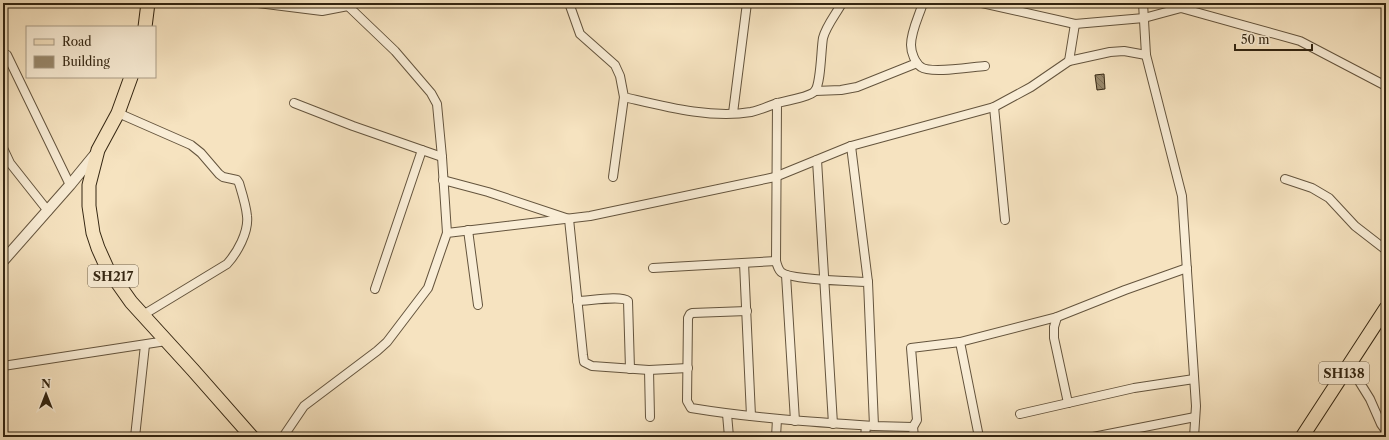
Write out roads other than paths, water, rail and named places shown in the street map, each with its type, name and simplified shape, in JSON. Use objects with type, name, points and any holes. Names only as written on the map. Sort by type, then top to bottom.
[{"type":"main road","points":[[145,26],[148,3]]},
{"type":"main road","name":"SH217","points":[[131,78],[118,113],[98,150],[89,185],[89,206],[93,233],[98,248],[107,268],[131,302],[252,437]]},
{"type":"main road","name":"SH138","points":[[1302,437],[1386,308]]},
{"type":"street","points":[[258,3],[322,11],[347,5],[395,51],[431,93],[437,104],[447,232],[428,288],[387,342],[304,406],[283,437]]},
{"type":"street","points":[[569,3],[580,34],[615,65],[620,76],[624,97],[613,177]]},
{"type":"street","points":[[733,113],[747,3]]},
{"type":"street","points":[[815,91],[818,82],[825,31],[842,3]]},
{"type":"street","points":[[923,3],[914,30],[911,45],[912,52],[920,67],[928,70],[985,66]]},
{"type":"street","points":[[984,3],[1075,24],[1144,18],[1181,8],[1300,40],[1386,86]]},
{"type":"street","points":[[1143,3],[1146,55],[1182,196],[1196,406],[1194,437]]},
{"type":"street","points":[[1069,61],[1075,24]]},
{"type":"street","points":[[447,232],[590,216],[775,177],[851,146],[994,107],[1031,88],[1069,61],[1110,52],[1124,51],[1146,55]]},
{"type":"street","points":[[7,55],[70,185]]},
{"type":"street","points":[[624,97],[695,112],[752,112],[777,103],[809,95],[815,91],[841,90],[857,87],[917,63]]},
{"type":"street","points":[[294,103],[353,126],[442,157]]},
{"type":"street","points":[[777,103],[775,177],[776,261],[781,272],[786,275],[868,282]]},
{"type":"street","points":[[994,107],[1005,220]]},
{"type":"street","points":[[118,113],[191,145],[219,174],[223,177],[237,180],[247,216],[246,227],[239,247],[235,255],[227,264],[143,315]]},
{"type":"street","points":[[851,146],[868,282],[870,426],[865,437]]},
{"type":"street","points":[[3,148],[10,163],[48,211]]},
{"type":"street","points":[[3,260],[48,211],[98,150]]},
{"type":"street","points":[[375,289],[422,150]]},
{"type":"street","points":[[817,160],[833,424]]},
{"type":"street","points":[[1285,179],[1312,188],[1329,198],[1344,216],[1386,250]]},
{"type":"street","points":[[443,180],[488,192],[569,219]]},
{"type":"street","points":[[569,219],[582,355],[584,362],[592,366],[630,369],[649,370],[688,368]]},
{"type":"street","points":[[468,230],[478,305]]},
{"type":"street","points":[[654,268],[776,261]]},
{"type":"street","points":[[744,263],[751,416]]},
{"type":"street","points":[[914,437],[913,427],[917,420],[911,348],[960,342],[1057,317],[1125,290],[1187,268]]},
{"type":"street","points":[[786,275],[795,421]]},
{"type":"street","points":[[577,302],[617,298],[625,298],[628,301],[630,369]]},
{"type":"street","points":[[747,311],[690,314],[688,318],[687,401],[692,408],[727,414],[795,421],[913,427]]},
{"type":"street","points":[[1057,317],[1054,327],[1054,338],[1068,403]]},
{"type":"street","points":[[3,366],[166,341]]},
{"type":"street","points":[[960,342],[979,437]]},
{"type":"street","points":[[135,437],[145,345]]},
{"type":"street","points":[[1349,365],[1370,399],[1381,424],[1386,431]]},
{"type":"street","points":[[649,370],[650,416]]},
{"type":"street","points":[[1020,414],[1134,388],[1194,379]]},
{"type":"street","points":[[727,414],[729,437]]},
{"type":"street","points":[[1093,437],[1113,435],[1195,417]]},
{"type":"street","points":[[776,437],[777,419]]}]
